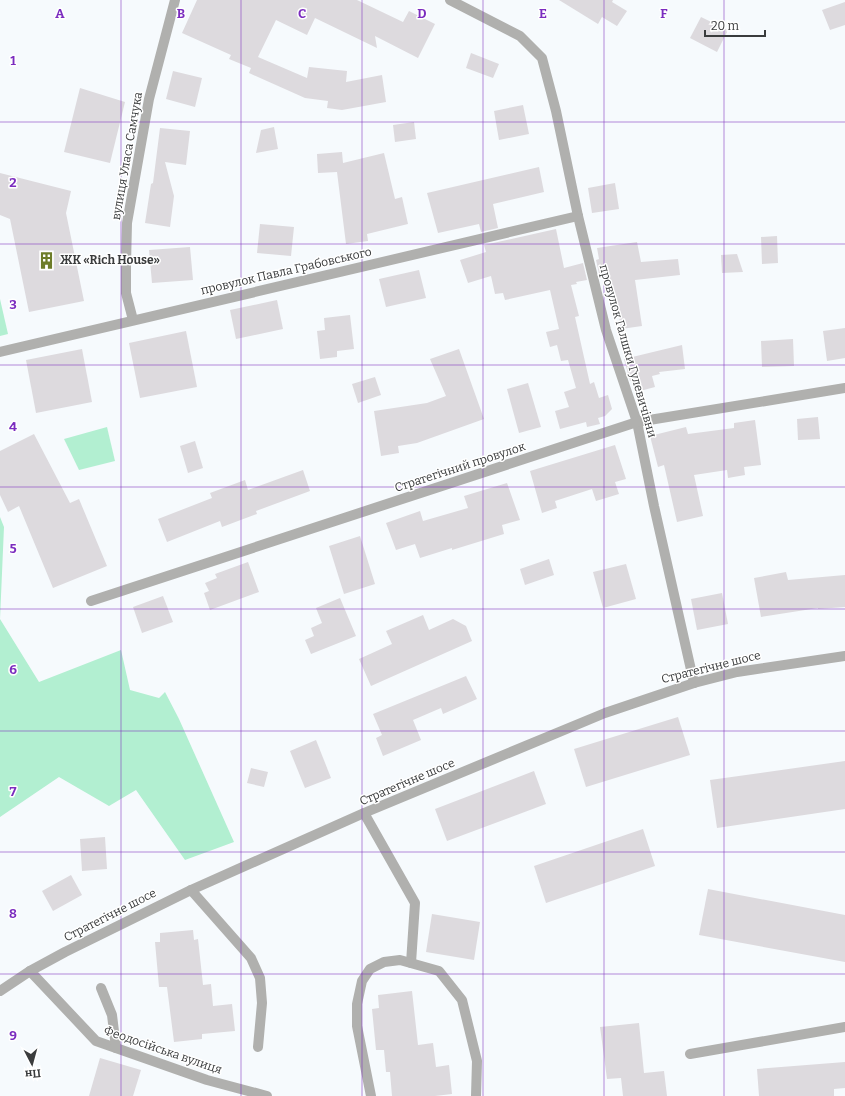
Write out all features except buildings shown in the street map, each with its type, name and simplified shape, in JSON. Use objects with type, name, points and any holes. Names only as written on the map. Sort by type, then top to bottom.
[{"type":"street","name":"вулиця Уласа Самчука","points":[[133,320],[126,293],[127,223],[149,99],[175,0]]},
{"type":"street","name":"провулок Галшки Гулевичівни","points":[[450,0],[520,36],[542,58],[556,110],[578,216],[606,330],[637,422],[654,506],[694,682]]},
{"type":"street","name":"провулок Павла Грабовського","points":[[0,352],[578,216]]},
{"type":"street","name":"Стратегічний провулок","points":[[91,601],[637,422],[845,388]]},
{"type":"street","name":"Стратегічне шосе","points":[[0,992],[30,971],[65,952],[191,890],[364,813],[605,713],[694,682],[738,672],[845,656]]},
{"type":"street","points":[[364,813],[415,903],[411,963]]},
{"type":"street","points":[[191,890],[252,958],[260,978],[262,1003],[258,1047]]},
{"type":"street","points":[[371,1096],[357,1026],[357,1004],[362,981],[370,969],[384,962],[400,960],[439,971],[462,1000],[476,1061],[476,1096]]},
{"type":"street","name":"Феодосійська вулиця","points":[[30,971],[96,1041],[207,1080],[267,1096]]},
{"type":"street","points":[[101,988],[112,1015],[116,1048]]},
{"type":"street","points":[[690,1054],[845,1027]]},
{"type":"green space","points":[[0,299],[8,334],[0,336]]},
{"type":"green space","points":[[107,427],[115,461],[79,470],[64,439]]},
{"type":"green space","points":[[0,517],[4,527],[0,619]]},
{"type":"green space","points":[[0,619],[39,682],[121,650],[130,690],[159,698],[165,692],[179,719],[234,842],[185,860],[136,790],[109,806],[59,777],[0,817]]},
{"type":"place","name":"ЖК «Rich House»","points":[[47,260]]}]
